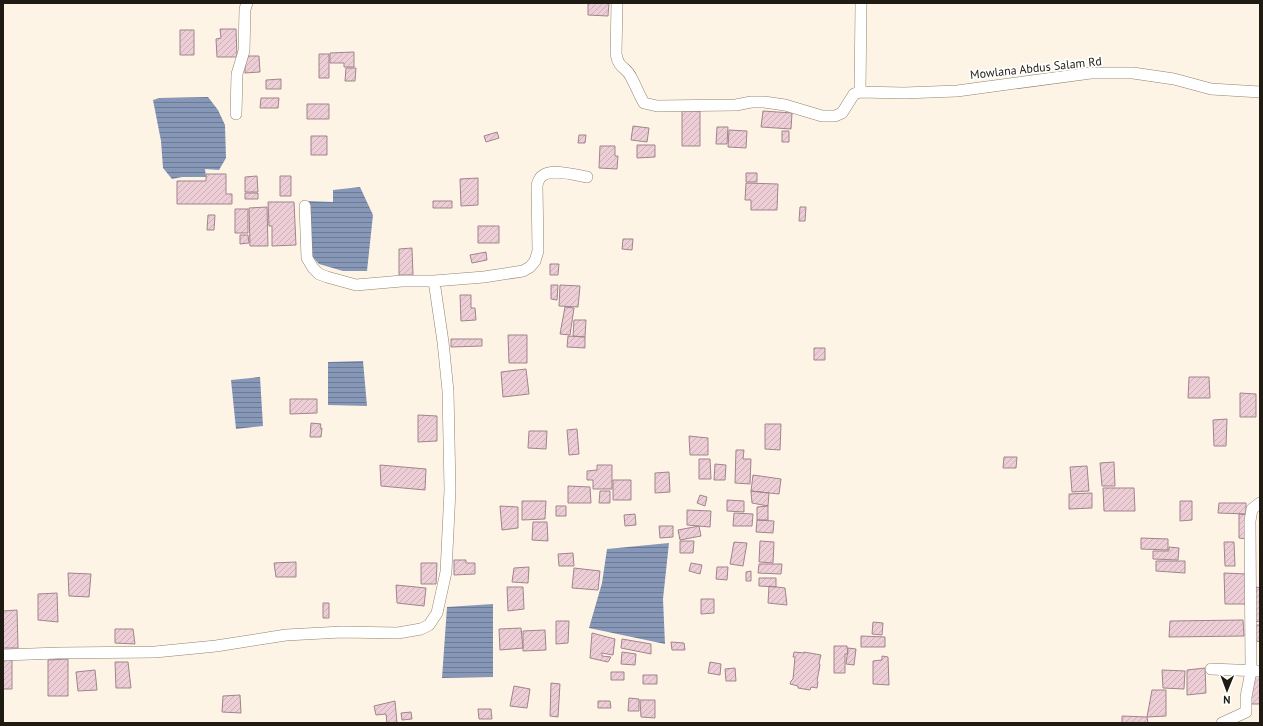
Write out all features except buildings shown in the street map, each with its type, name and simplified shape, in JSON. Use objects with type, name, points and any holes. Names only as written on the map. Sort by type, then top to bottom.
[{"type":"street","points":[[236,114],[237,74],[244,51],[245,9],[247,3]]},
{"type":"street","points":[[617,3],[617,61],[631,75],[644,103],[657,106],[736,105],[751,102],[764,102],[822,116],[835,116],[842,113],[854,94],[860,92],[861,3]]},
{"type":"street","name":"Mowlana Abdus Salam Rd","points":[[860,92],[904,93],[956,91],[1091,73],[1133,73],[1174,79],[1211,89],[1260,92]]},
{"type":"street","points":[[305,206],[307,258],[319,274],[327,277],[356,285],[402,280],[434,281],[499,275],[523,271],[530,267],[535,261],[538,251],[537,185],[541,177],[544,174],[559,172],[587,177]]},
{"type":"street","points":[[3,655],[156,652],[216,646],[286,635],[342,632],[398,632],[421,629],[429,625],[437,613],[446,572],[450,490],[448,391],[443,342],[434,281]]},
{"type":"street","points":[[1222,723],[1246,712],[1246,697],[1255,671],[1250,521],[1252,509],[1260,502]]},
{"type":"street","points":[[1211,669],[1255,671]]},
{"type":"water","points":[[208,97],[218,110],[225,125],[226,158],[219,170],[205,169],[206,177],[182,177],[172,179],[163,168],[161,141],[153,100],[159,98]]},
{"type":"water","points":[[360,187],[373,215],[367,271],[343,271],[319,264],[311,255],[308,201],[333,202],[333,190]]},
{"type":"water","points":[[363,361],[367,406],[328,405],[328,362]]},
{"type":"water","points":[[260,377],[263,426],[236,429],[231,380]]},
{"type":"water","points":[[669,543],[663,599],[665,644],[589,628],[602,583],[607,549]]},
{"type":"water","points":[[493,604],[493,677],[442,678],[447,607]]}]
